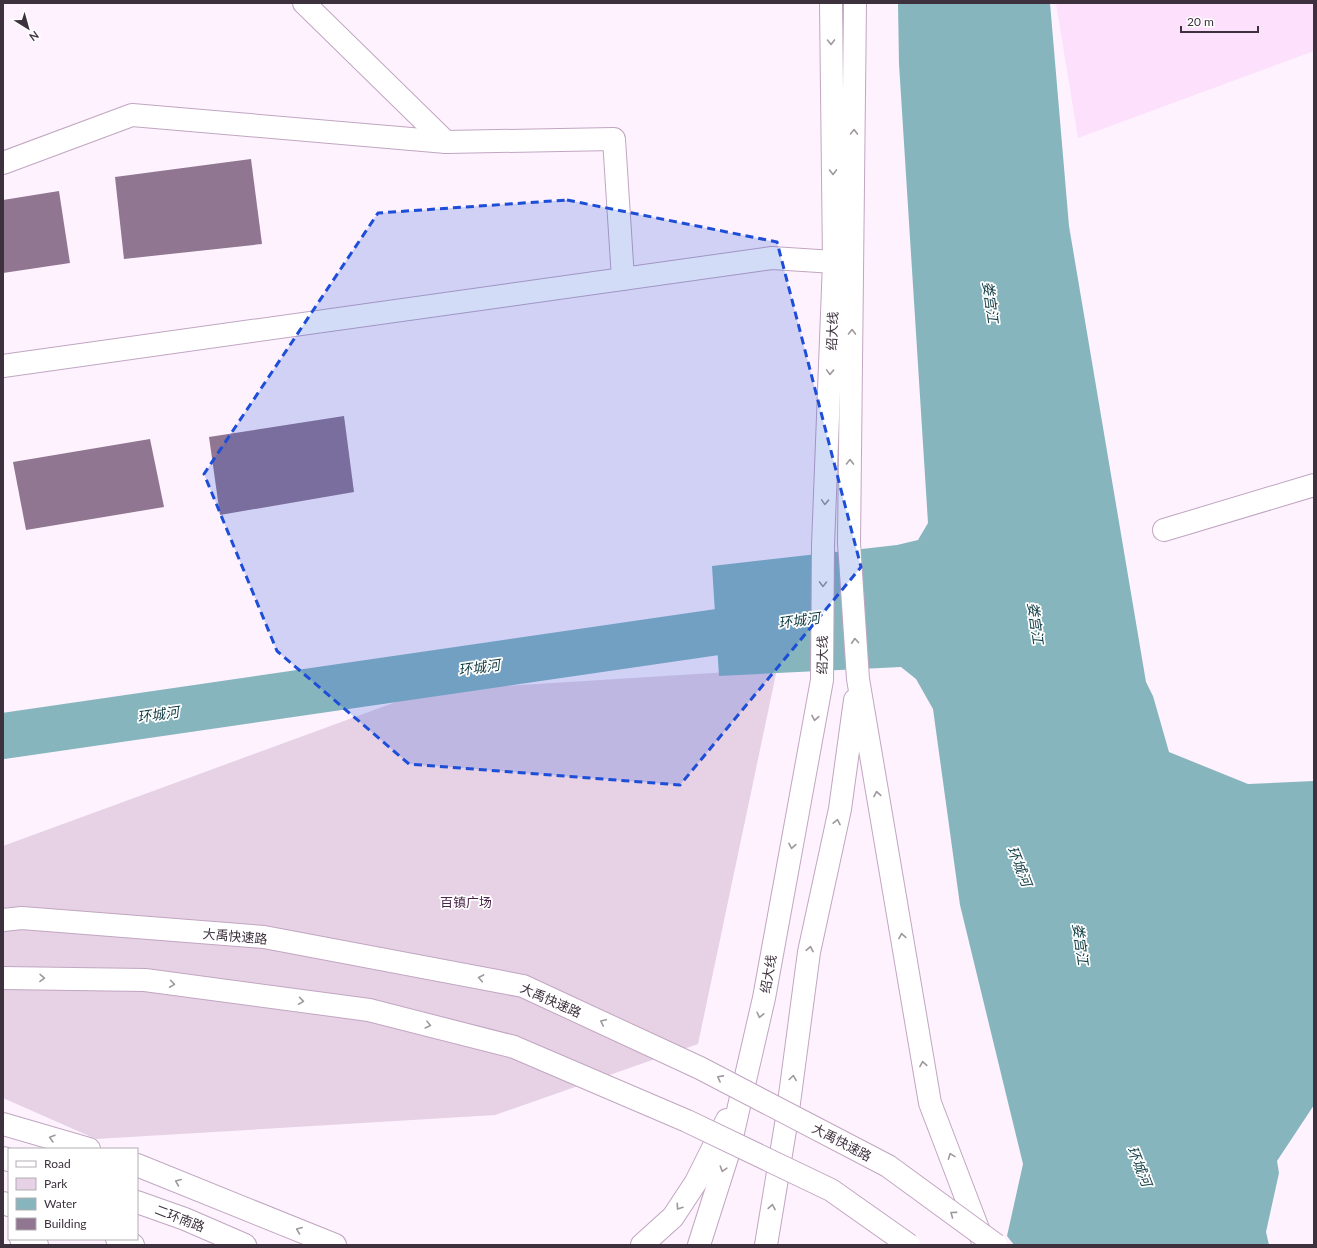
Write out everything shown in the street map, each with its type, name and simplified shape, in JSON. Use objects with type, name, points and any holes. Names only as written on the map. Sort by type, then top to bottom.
[{"type":"main road","points":[[304,3],[446,142]]},
{"type":"main road","name":"绍大线","points":[[699,1245],[728,1154],[764,998],[822,680],[823,545],[834,262],[831,3]]},
{"type":"main road","name":"绍大线","points":[[855,3],[849,543],[858,680]]},
{"type":"main road","points":[[3,163],[132,115],[446,142],[614,139],[623,279]]},
{"type":"main road","points":[[3,366],[772,258],[834,262]]},
{"type":"main road","points":[[1164,530],[1314,485]]},
{"type":"main road","points":[[858,680],[930,1103],[985,1245]]},
{"type":"main road","points":[[766,1245],[787,1118],[810,952],[840,809],[858,680]]},
{"type":"main road","name":"大禹快速路","points":[[3,920],[22,918],[264,937],[523,986],[700,1068],[888,1166],[996,1245]]},
{"type":"main road","points":[[3,978],[146,980],[362,1009],[514,1047],[687,1121],[830,1190],[909,1245]]},
{"type":"main road","points":[[642,1245],[673,1217],[696,1182],[743,1086]]},
{"type":"main road","points":[[3,1124],[86,1148]]},
{"type":"main road","points":[[138,1165],[335,1245]]},
{"type":"main road","name":"二环南路","points":[[138,1202],[185,1219],[245,1245]]},
{"type":"main road","points":[[24,1240],[37,1245]]},
{"type":"main road","points":[[120,1240],[133,1245]]},
{"type":"highlighted area","points":[[567,200],[777,242],[861,567],[680,785],[409,764],[277,651],[204,474],[378,213]]},
{"type":"shaded area","points":[[1056,3],[1314,3],[1314,51],[1078,138]]},
{"type":"green space","name":"百镇广场","points":[[777,669],[698,1044],[495,1115],[96,1139],[3,1098],[3,846],[426,691]]},
{"type":"water","name":"娄宫江","points":[[898,3],[1050,3],[1069,226],[1146,682],[1153,696],[1169,752],[1248,784],[1314,781],[1314,1105],[1277,1161],[1279,1173],[1266,1232],[1269,1245],[1014,1245],[1007,1236],[1023,1164],[960,905],[933,709],[916,679],[901,667],[719,676],[712,566],[897,545],[918,540],[928,523],[899,64]]},
{"type":"building","points":[[251,159],[262,244],[124,259],[115,177]]},
{"type":"building","points":[[59,191],[70,263],[3,273],[3,200]]},
{"type":"building","points":[[344,416],[354,492],[220,515],[209,437]]},
{"type":"building","points":[[150,439],[164,507],[26,530],[13,462]]},
{"type":"waterway","name":"环城河","points":[[3,736],[779,623]]}]
